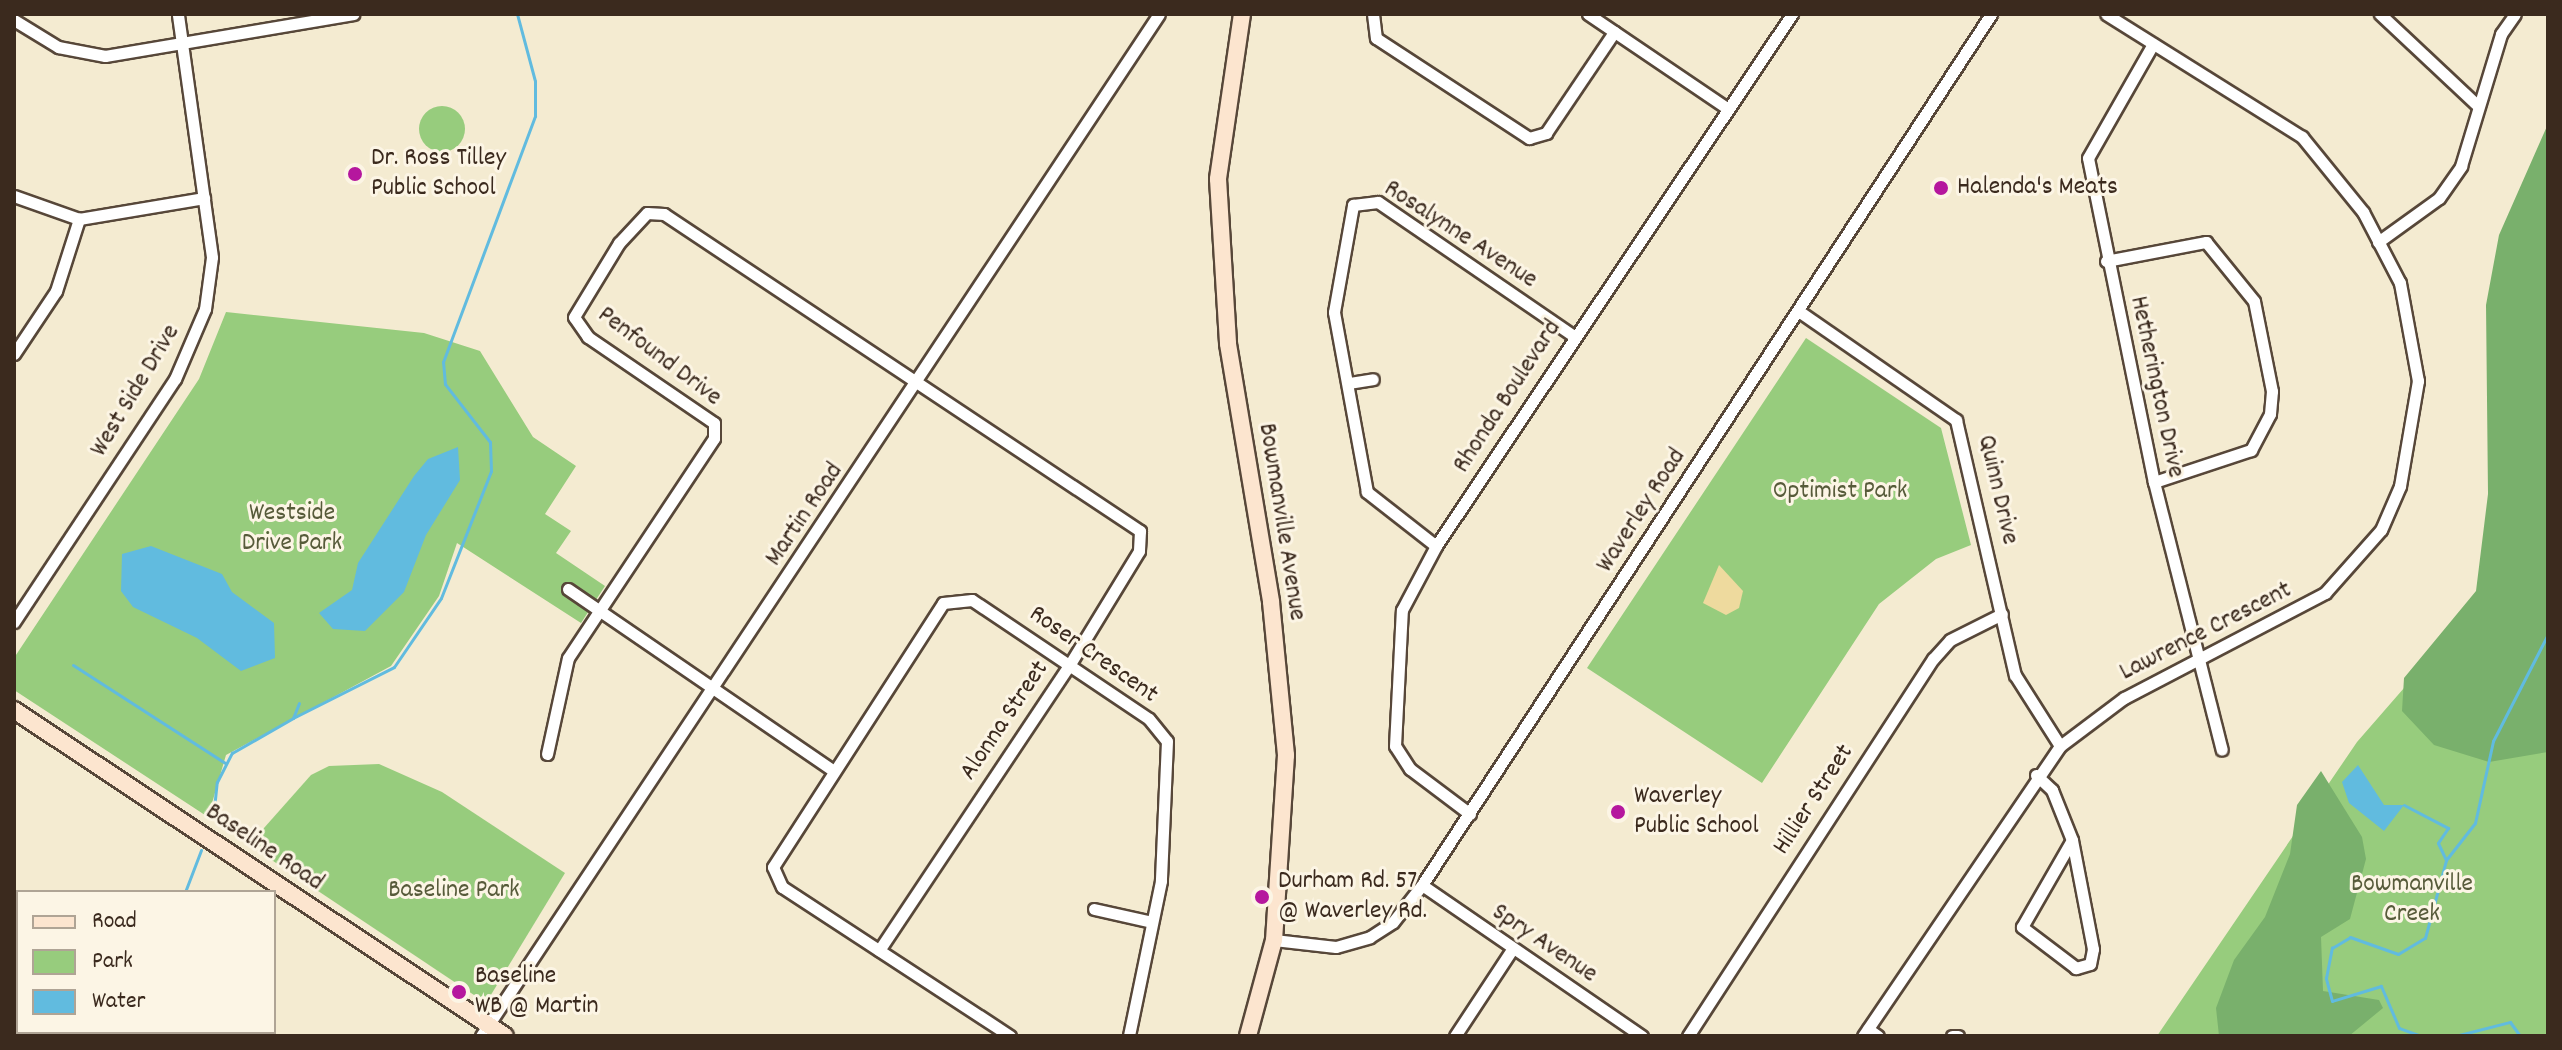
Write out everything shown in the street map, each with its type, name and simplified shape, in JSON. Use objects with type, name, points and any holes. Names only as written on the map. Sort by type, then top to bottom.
[{"type":"main road","name":"Bowmanville Avenue","points":[[1242,14],[1218,179],[1228,344],[1271,602],[1286,755],[1274,940],[1248,1036]]},
{"type":"main road","name":"Baseline Road","points":[[14,710],[484,1030],[505,1036]]},
{"type":"street","name":"West Side Drive","points":[[14,622],[193,346],[212,257],[178,14]]},
{"type":"street","points":[[14,20],[82,55],[184,48],[353,14]]},
{"type":"street","name":"Martin Road","points":[[484,1030],[918,386],[1159,14]]},
{"type":"street","points":[[1373,14],[1376,38],[1529,138],[1546,133],[1614,32]]},
{"type":"street","points":[[1588,14],[1727,108]]},
{"type":"street","name":"Rhonda Boulevard","points":[[1470,814],[1410,769],[1395,746],[1392,723],[1402,610],[1436,546],[1792,14]]},
{"type":"street","name":"Waverley Road","points":[[1274,940],[1336,947],[1370,937],[1393,922],[1422,885],[1800,312],[1991,14]]},
{"type":"street","name":"Lawrence Crescent","points":[[1870,1034],[2036,775],[2060,746],[2124,698],[2325,593],[2381,530],[2400,486],[2418,381],[2400,283],[2331,166],[2302,137],[2106,14]]},
{"type":"street","points":[[2380,14],[2477,105]]},
{"type":"street","points":[[2378,242],[2439,198],[2461,166],[2477,105],[2515,14]]},
{"type":"street","name":"Hetherington Drive","points":[[2153,44],[2088,158],[2106,261],[2154,482],[2196,663],[2222,750]]},
{"type":"street","points":[[14,196],[79,219],[204,198]]},
{"type":"street","name":"Rosalynne Avenue","points":[[1436,546],[1367,492],[1334,312],[1347,225],[1353,205],[1364,199],[1574,336]]},
{"type":"street","name":"Penfound Drive","points":[[599,610],[714,438],[714,423],[588,337],[574,317],[619,243],[647,213],[664,214],[918,386]]},
{"type":"street","points":[[14,354],[56,291],[79,219]]},
{"type":"street","points":[[2106,261],[2206,242],[2254,301],[2272,391],[2270,414],[2251,450],[2154,482]]},
{"type":"street","name":"Quinn Drive","points":[[1800,312],[1956,420],[2015,675],[2060,746]]},
{"type":"street","points":[[1349,383],[1373,379]]},
{"type":"street","name":"Alonna Street","points":[[879,950],[1070,664],[1139,551],[1140,531],[918,386]]},
{"type":"street","points":[[568,589],[832,770]]},
{"type":"street","name":"Roser Crescent","points":[[1010,1036],[782,887],[773,867],[832,770],[943,603],[972,600],[1149,719],[1167,741],[1161,881],[1129,1036]]},
{"type":"street","points":[[547,754],[557,687],[599,610]]},
{"type":"street","name":"Hillier Street","points":[[1688,1036],[1933,659],[1950,640],[2002,614]]},
{"type":"street","points":[[2036,775],[2052,790],[2072,840],[2093,949],[2090,964],[2076,968],[2022,927],[2072,840]]},
{"type":"street","name":"Spry Avenue","points":[[1422,885],[1511,951],[1642,1036]]},
{"type":"street","points":[[1094,909],[1152,922]]},
{"type":"street","points":[[1455,1036],[1511,951]]},
{"type":"street","points":[[1952,1036],[1958,1036]]},
{"type":"green space","points":[[442,106],[459,112],[465,129],[459,146],[442,152],[425,146],[419,129],[425,112]]},
{"type":"green space","points":[[2548,124],[2548,752],[2489,762],[2434,745],[2402,711],[2404,678],[2476,591],[2488,494],[2486,305],[2499,235]]},
{"type":"green space","name":"Bowmanville Creek","points":[[2548,149],[2548,1036],[2157,1036],[2357,742],[2485,595]]},
{"type":"green space","name":"Westside Drive Park","points":[[226,312],[424,333],[480,351],[533,437],[576,466],[545,514],[571,531],[556,553],[605,586],[581,623],[457,543],[439,596],[391,666],[226,755],[208,817],[14,690],[14,658],[199,379]]},
{"type":"green space","name":"Optimist Park","points":[[1806,338],[1941,428],[1971,545],[1936,559],[1879,604],[1762,783],[1587,668]]},
{"type":"green space","name":"Baseline Park","points":[[379,764],[442,792],[565,873],[486,1003],[249,845],[311,775],[329,766]]},
{"type":"green space","points":[[2321,771],[2362,837],[2366,859],[2350,919],[2321,937],[2323,991],[2379,1000],[2383,1008],[2349,1036],[2219,1036],[2216,1008],[2234,960],[2265,917],[2290,854],[2297,805]]},
{"type":"sand","points":[[1719,565],[1743,591],[1739,608],[1726,615],[1703,603]]},
{"type":"water","points":[[458,447],[460,480],[426,535],[404,592],[365,631],[333,629],[319,613],[352,590],[358,563],[428,459]]},
{"type":"water","points":[[151,546],[222,574],[232,592],[274,623],[275,658],[241,671],[197,638],[133,607],[121,591],[122,554]]},
{"type":"water","points":[[2358,765],[2384,805],[2404,805],[2384,831],[2349,803],[2342,782]]},
{"type":"waterway","points":[[293,718],[394,667],[441,598],[491,471],[490,442],[445,384],[443,362],[535,116],[535,81],[517,14]]},
{"type":"waterway","name":"Bowmanville Creek","points":[[2421,1036],[2399,1028],[2381,986],[2332,1001],[2326,978],[2332,948],[2350,937],[2398,954],[2425,938],[2446,860],[2475,823],[2493,741],[2548,634]]},
{"type":"waterway","points":[[73,665],[225,763]]},
{"type":"waterway","points":[[213,818],[217,782],[232,753],[293,718],[299,703]]},
{"type":"waterway","points":[[2404,805],[2448,828],[2438,843],[2446,860]]},
{"type":"waterway","points":[[186,890],[201,850]]},
{"type":"waterway","name":"Bowmanville Creek","points":[[2455,1036],[2510,1022],[2520,1036]]},
{"type":"place","name":"Dr. Ross Tilley Public School","points":[[355,174]]},
{"type":"place","name":"Halenda's Meats","points":[[1941,188]]},
{"type":"place","name":"Waverley Public School","points":[[1618,812]]},
{"type":"place","name":"Durham Rd. 57 @ Waverley Rd.","points":[[1262,897]]},
{"type":"place","name":"Baseline WB @ Martin","points":[[459,992]]}]
